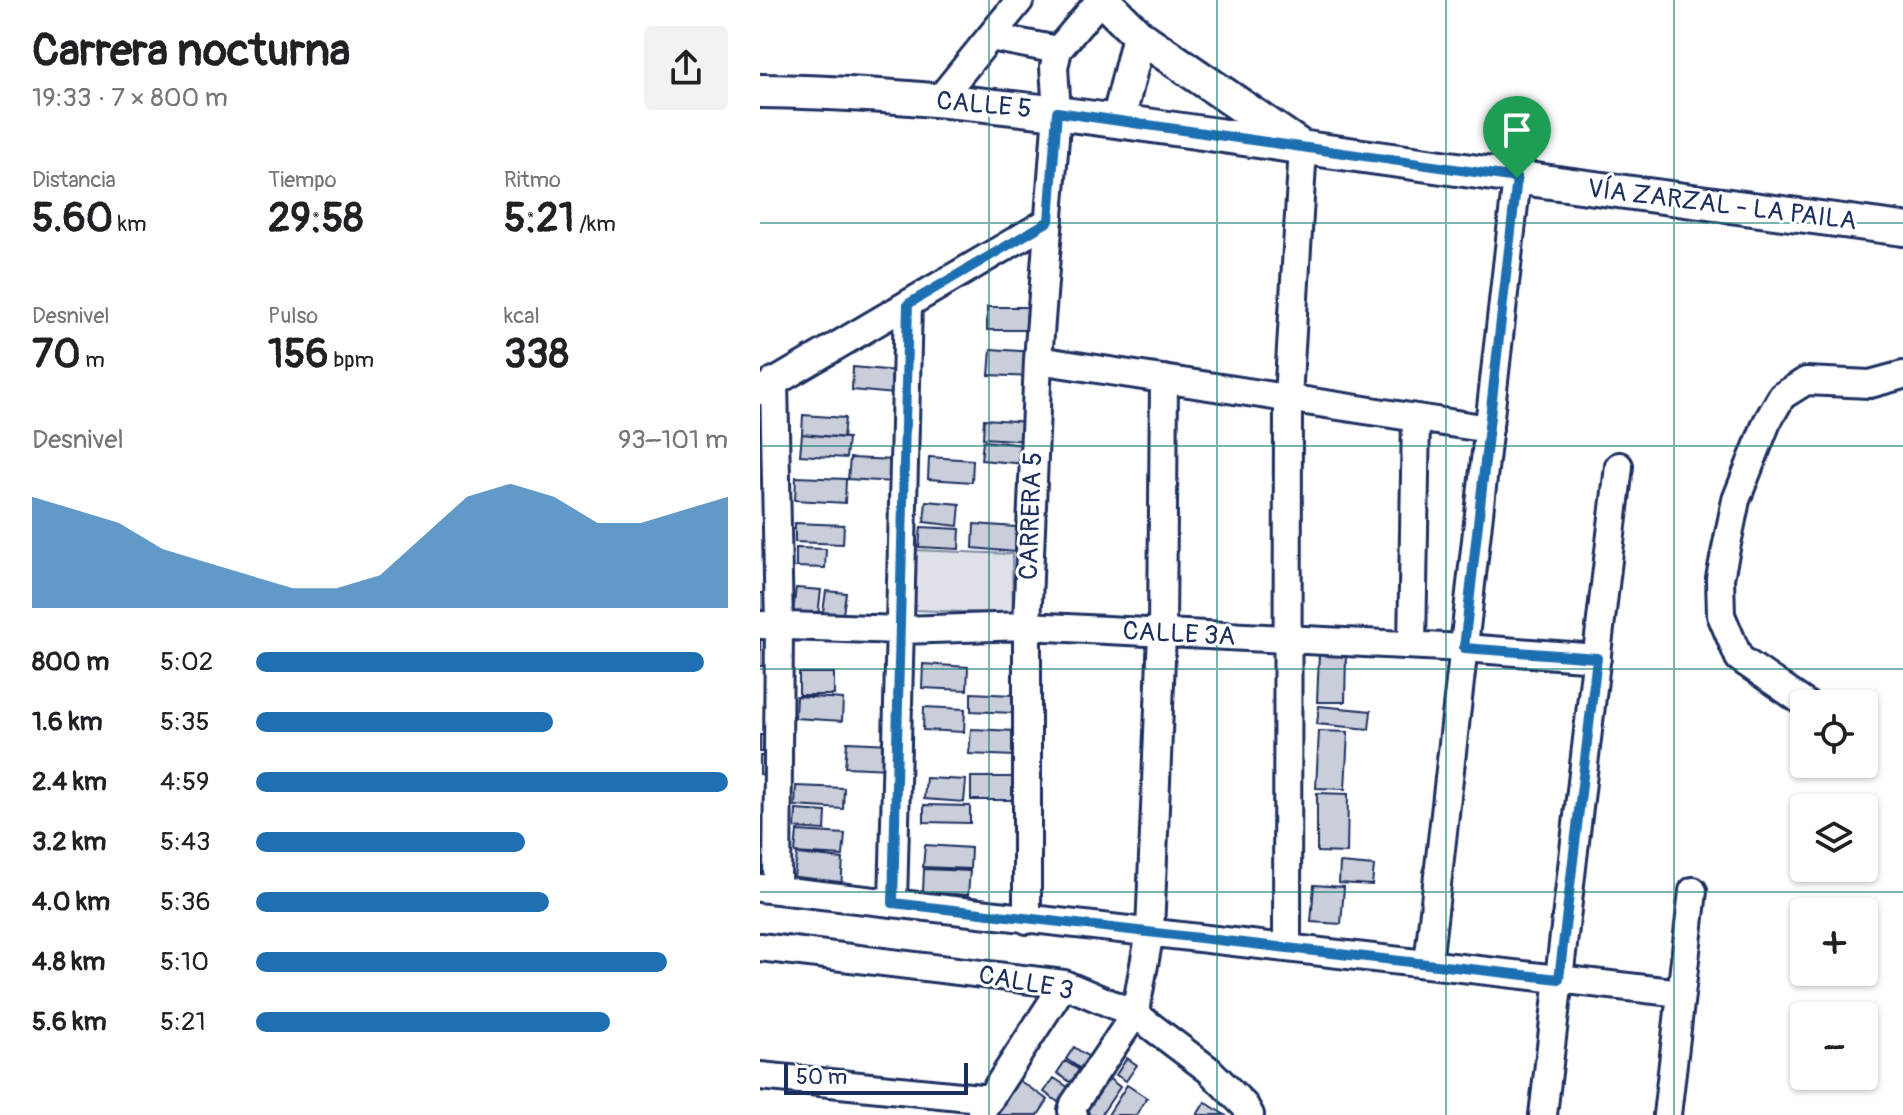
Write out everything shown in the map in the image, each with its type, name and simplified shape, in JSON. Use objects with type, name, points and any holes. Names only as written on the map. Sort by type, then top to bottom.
[{"type":"main road","points":[[1102,0],[1139,36],[1303,148]]},
{"type":"main road","points":[[1118,121],[1139,36]]},
{"type":"main road","name":"CALLE 5","points":[[760,91],[843,92],[1057,112],[1303,148]]},
{"type":"main road","name":"VÍA ZARZAL - LA PAILA","points":[[1303,148],[1903,229]]},
{"type":"street","points":[[938,101],[1020,0]]},
{"type":"street","points":[[990,37],[1058,50],[1102,0]]},
{"type":"street","name":"CARRERA 5","points":[[1027,920],[1027,626],[1038,360],[1057,112],[1054,67],[1058,50]]},
{"type":"street","points":[[1287,948],[1288,398],[1303,148]]},
{"type":"street","points":[[1428,964],[1517,178]]},
{"type":"street","points":[[1049,221],[767,386],[770,626],[768,889],[1681,993]]},
{"type":"street","points":[[893,903],[908,304]]},
{"type":"street","points":[[1038,360],[1489,429]]},
{"type":"street","points":[[1790,693],[1739,658],[1721,615],[1720,578],[1736,500],[1767,422],[1782,396],[1806,381],[1870,384],[1903,375]]},
{"type":"street","points":[[1074,1115],[1074,1104],[1135,1014],[1150,932],[1162,633],[1164,379]]},
{"type":"street","points":[[1412,645],[1416,418]]},
{"type":"street","points":[[1543,1115],[1619,466]]},
{"type":"street","name":"CALLE 3A","points":[[770,626],[900,630],[1027,626],[1412,645],[1597,658]]},
{"type":"street","points":[[1667,1115],[1693,891]]},
{"type":"street","name":"CALLE 3","points":[[760,947],[1064,984],[1135,1014],[1209,1070],[1250,1115]]},
{"type":"street","points":[[760,1076],[984,1107],[1064,984]]},
{"type":"shaded area","points":[[914,550],[1012,554],[1013,614],[914,610]]},
{"type":"building","points":[[987,307],[1027,307],[1026,330],[987,330]]},
{"type":"building","points":[[991,349],[1034,352],[1032,377],[989,375]]},
{"type":"building","points":[[853,367],[896,371],[895,394],[852,390]]},
{"type":"building","points":[[803,415],[845,418],[843,438],[802,434]]},
{"type":"building","points":[[984,419],[1031,422],[1029,441],[983,438]]},
{"type":"building","points":[[802,434],[848,438],[846,458],[800,455]]},
{"type":"building","points":[[983,441],[1027,445],[1025,464],[981,460]]},
{"type":"building","points":[[929,457],[973,460],[972,482],[928,479]]},
{"type":"building","points":[[850,458],[894,460],[893,482],[848,479]]},
{"type":"building","points":[[796,477],[846,479],[845,503],[795,500]]},
{"type":"building","points":[[926,501],[960,504],[958,526],[924,522]]},
{"type":"building","points":[[795,523],[844,525],[843,544],[795,542]]},
{"type":"building","points":[[974,524],[1016,527],[1015,552],[973,548]]},
{"type":"building","points":[[921,527],[960,529],[959,549],[919,547]]},
{"type":"building","points":[[796,548],[826,549],[825,568],[796,567]]},
{"type":"building","points":[[796,588],[821,590],[818,615],[793,612]]},
{"type":"building","points":[[826,591],[846,593],[842,621],[822,619]]},
{"type":"building","points":[[760,593],[766,593],[764,617],[760,617]]},
{"type":"building","points":[[760,636],[766,636],[766,666],[760,666]]},
{"type":"building","points":[[1319,654],[1346,655],[1345,702],[1317,702]]},
{"type":"building","points":[[923,664],[968,667],[967,690],[922,688]]},
{"type":"building","points":[[799,673],[834,673],[834,695],[799,695]]},
{"type":"building","points":[[971,693],[1013,695],[1012,713],[971,711]]},
{"type":"building","points":[[796,696],[843,699],[842,721],[795,718]]},
{"type":"building","points":[[1319,706],[1371,711],[1369,729],[1317,724]]},
{"type":"building","points":[[924,707],[965,709],[964,732],[923,730]]},
{"type":"building","points":[[971,729],[1016,731],[1015,756],[969,754]]},
{"type":"building","points":[[1319,731],[1348,732],[1345,789],[1316,788]]},
{"type":"building","points":[[760,735],[764,735],[763,752],[760,752]]},
{"type":"building","points":[[847,742],[892,744],[891,769],[845,767]]},
{"type":"building","points":[[760,756],[766,756],[765,775],[760,774]]},
{"type":"building","points":[[971,777],[1012,777],[1012,800],[971,800]]},
{"type":"building","points":[[926,778],[966,780],[964,802],[924,799]]},
{"type":"building","points":[[796,786],[844,788],[843,809],[795,806]]},
{"type":"building","points":[[1317,793],[1348,794],[1347,853],[1317,852]]},
{"type":"building","points":[[924,805],[970,806],[970,823],[924,822]]},
{"type":"building","points":[[796,810],[826,812],[825,830],[795,828]]},
{"type":"building","points":[[797,831],[845,834],[843,856],[795,853]]},
{"type":"building","points":[[760,843],[763,843],[761,872],[760,872]]},
{"type":"building","points":[[925,845],[971,848],[970,869],[923,867]]},
{"type":"building","points":[[797,854],[843,859],[841,888],[793,884]]},
{"type":"building","points":[[1340,863],[1374,866],[1372,885],[1339,883]]},
{"type":"building","points":[[924,869],[970,871],[968,895],[923,892]]},
{"type":"building","points":[[1314,885],[1344,887],[1341,924],[1311,922]]},
{"type":"building","points":[[1074,1047],[1092,1059],[1084,1071],[1066,1059]]},
{"type":"building","points":[[1127,1058],[1137,1065],[1126,1081],[1116,1075]]},
{"type":"building","points":[[1065,1061],[1084,1073],[1076,1086],[1057,1073]]},
{"type":"building","points":[[1103,1074],[1120,1087],[1101,1115],[1088,1115],[1079,1109]]},
{"type":"building","points":[[1014,1077],[1048,1100],[1038,1115],[989,1115]]},
{"type":"building","points":[[1054,1078],[1071,1089],[1061,1104],[1044,1092]]},
{"type":"building","points":[[1127,1085],[1147,1098],[1136,1115],[1108,1115]]},
{"type":"building","points":[[1205,1102],[1225,1115],[1197,1115]]},
{"type":"route","points":[[1057,112],[1517,178],[1464,648],[1597,658],[1559,979],[893,903],[908,304],[1049,221],[1057,112]]}]
